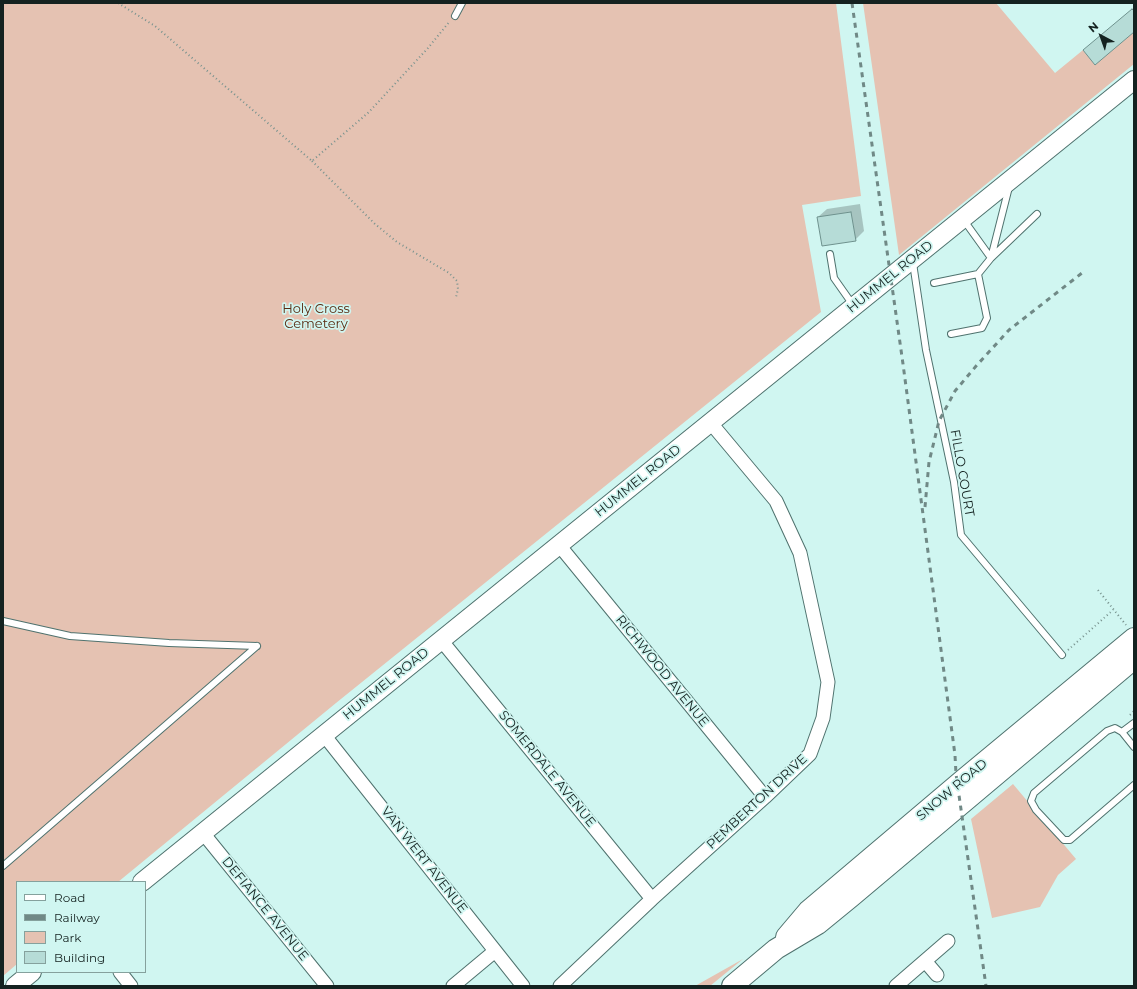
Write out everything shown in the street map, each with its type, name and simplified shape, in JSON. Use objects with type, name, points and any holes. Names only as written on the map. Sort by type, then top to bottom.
[{"type":"main road","name":"SNOW ROAD","points":[[776,949],[808,911],[1132,634]]},
{"type":"main road","name":"SNOW ROAD","points":[[732,986],[776,949],[818,924],[1134,659]]},
{"type":"street","name":"HUMMEL ROAD","points":[[143,881],[1134,80]]},
{"type":"street","name":"PEMBERTON DRIVE","points":[[560,986],[810,754],[823,718],[828,682],[800,553],[776,501],[710,422]]},
{"type":"street","name":"RICHWOOD AVENUE","points":[[559,545],[765,797]]},
{"type":"street","name":"SOMERDALE AVENUE","points":[[441,640],[652,899]]},
{"type":"street","name":"VAN WERT AVENUE","points":[[324,734],[523,986]]},
{"type":"street","name":"DEFIANCE AVENUE","points":[[203,833],[327,986]]},
{"type":"street","points":[[896,986],[948,941]]},
{"type":"street","points":[[453,986],[495,951]]},
{"type":"street","points":[[925,961],[937,975]]},
{"type":"street","points":[[15,986],[31,973]]},
{"type":"street","points":[[121,973],[131,986]]},
{"type":"lane","points":[[455,16],[462,3]]},
{"type":"lane","points":[[991,258],[1011,179]]},
{"type":"lane","points":[[934,283],[978,274],[991,258],[1037,214]]},
{"type":"lane","points":[[962,219],[991,258]]},
{"type":"lane","points":[[830,254],[834,278],[854,306]]},
{"type":"lane","name":"FILLO COURT","points":[[913,259],[926,350],[954,482],[961,535],[1062,655]]},
{"type":"lane","points":[[951,334],[982,328],[987,318],[978,274]]},
{"type":"lane","points":[[3,621],[70,636],[169,643],[257,646],[3,866]]},
{"type":"lane","points":[[1122,732],[1134,722]]},
{"type":"lane","points":[[1134,747],[1122,732],[1115,728],[1107,731],[1034,793],[1031,801],[1036,810],[1064,840],[1070,840],[1134,785]]},
{"type":"path","points":[[118,3],[156,26],[312,162],[375,224],[397,242],[449,273],[457,281],[458,289],[456,297]]},
{"type":"path","points":[[312,162],[369,112],[428,48],[455,16]]},
{"type":"path","points":[[1098,590],[1132,634]]},
{"type":"path","points":[[1062,655],[1113,610]]},
{"type":"green space","name":"Holy Cross Cemetery","points":[[3,3],[836,3],[861,196],[802,205],[821,312],[336,703],[119,881],[16,881],[16,965],[3,976]]},
{"type":"green space","points":[[863,3],[996,3],[1055,73],[1083,50],[1095,64],[1134,32],[1134,64],[899,255]]},
{"type":"green space","points":[[1013,784],[1076,859],[1058,875],[1040,907],[992,918],[971,819]]},
{"type":"green space","points":[[743,959],[710,986],[695,986]]},
{"type":"building","points":[[1132,9],[1134,11],[1134,32],[1095,65],[1083,50]]},
{"type":"building","points":[[851,212],[856,241],[822,246],[817,217]]},
{"type":"railway","points":[[852,3],[903,364],[955,755],[956,774],[986,986]]},
{"type":"railway","points":[[925,507],[929,462],[939,421],[955,391],[1009,330],[1082,273]]}]
